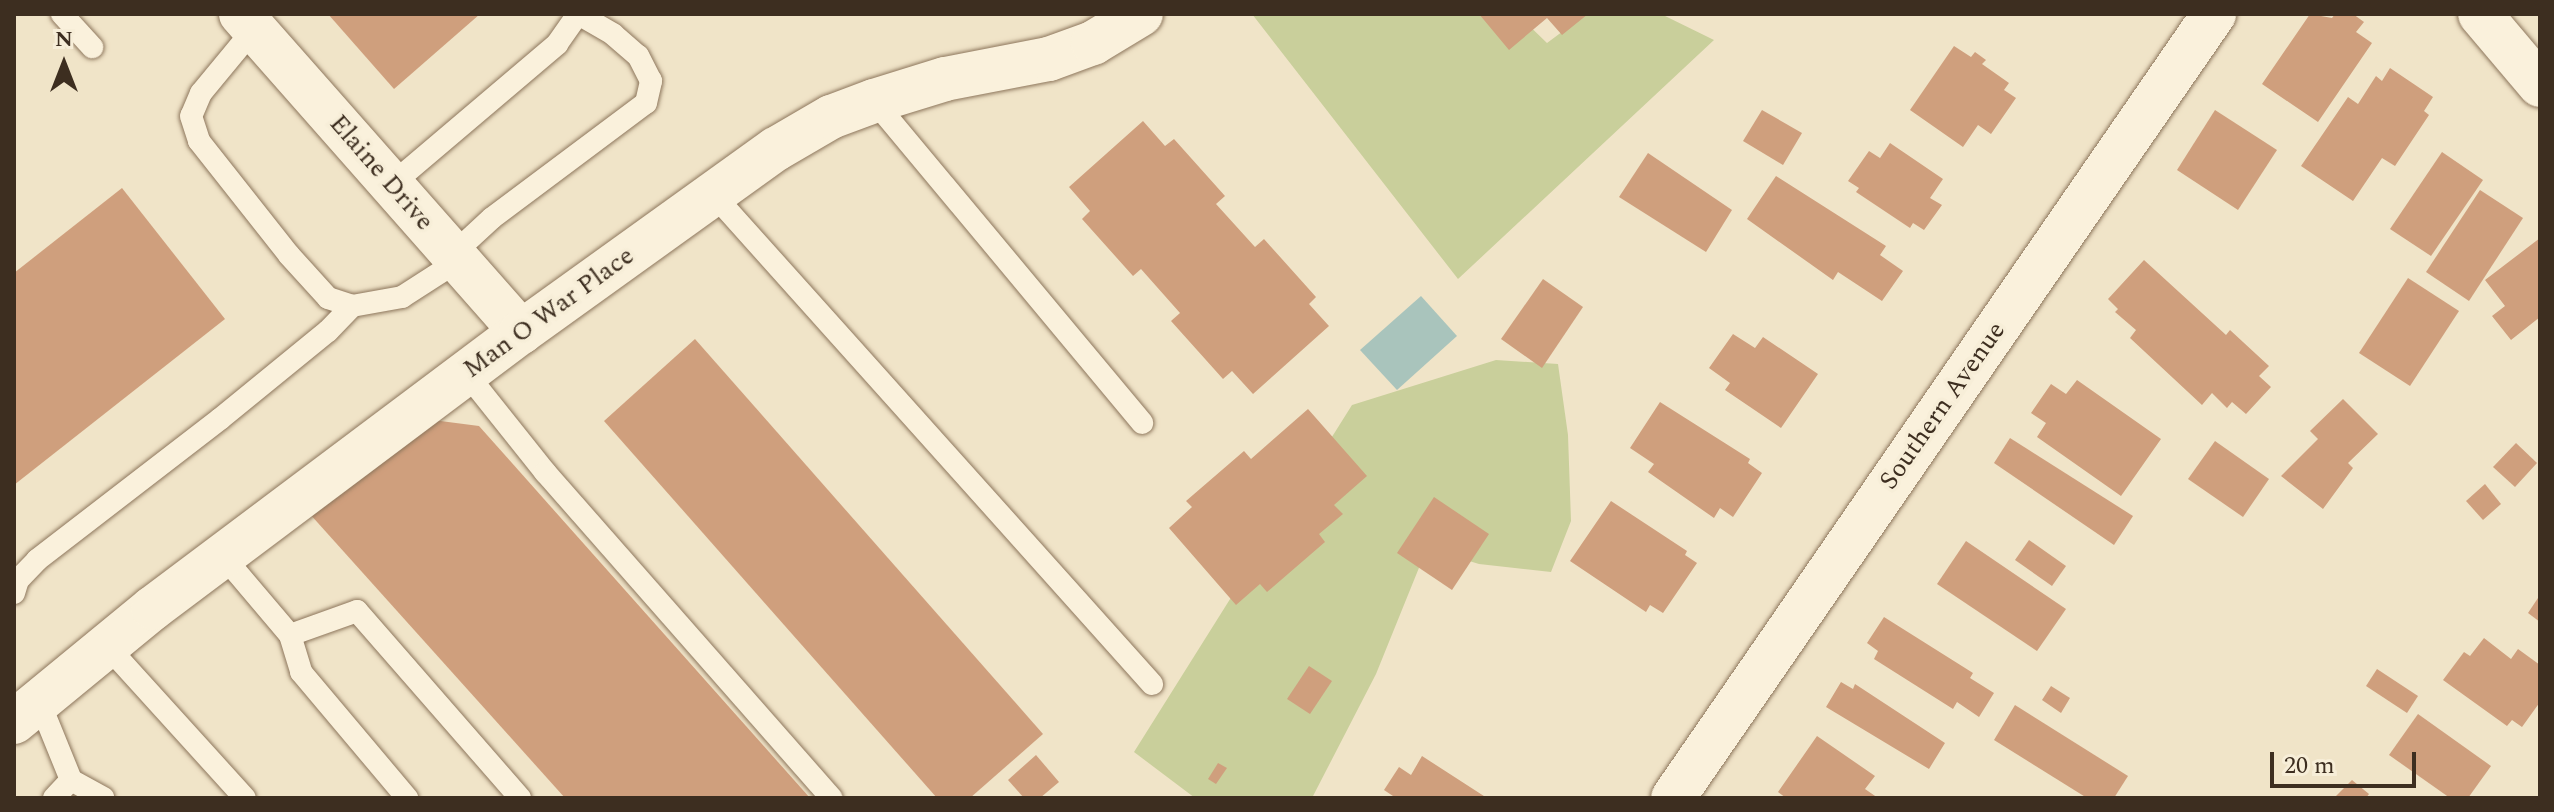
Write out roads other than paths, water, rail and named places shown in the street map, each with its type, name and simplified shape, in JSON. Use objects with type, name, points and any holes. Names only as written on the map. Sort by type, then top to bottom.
[{"type":"street","name":"Southern Avenue","points":[[1673,798],[2214,14]]},
{"type":"street","points":[[2480,14],[2540,85]]},
{"type":"street","name":"Man O War Place","points":[[27,712],[223,556],[466,373],[776,149],[831,117],[874,101],[945,79],[1049,59],[1121,20]]},
{"type":"street","name":"Elaine Drive","points":[[248,22],[521,332]]},
{"type":"lane","points":[[62,14],[92,47]]},
{"type":"lane","points":[[248,22],[201,93],[191,116],[199,141],[289,255],[328,298],[352,306],[402,297],[455,258],[492,218],[646,103],[651,81],[638,56],[613,34],[579,14],[557,44],[391,185]]},
{"type":"lane","points":[[874,101],[1142,423]]},
{"type":"lane","points":[[713,194],[1152,684]]},
{"type":"lane","points":[[14,593],[18,580],[37,560],[220,419],[328,331],[352,306]]},
{"type":"lane","points":[[466,373],[545,472],[831,798]]},
{"type":"lane","points":[[223,556],[290,635],[301,672],[407,798]]},
{"type":"lane","points":[[290,635],[357,611],[520,798]]},
{"type":"lane","points":[[107,646],[245,798]]},
{"type":"lane","points":[[27,712],[71,780],[103,798]]},
{"type":"lane","points":[[54,798],[71,780]]},
{"type":"water","points":[[1421,296],[1457,336],[1397,390],[1360,350]]}]
